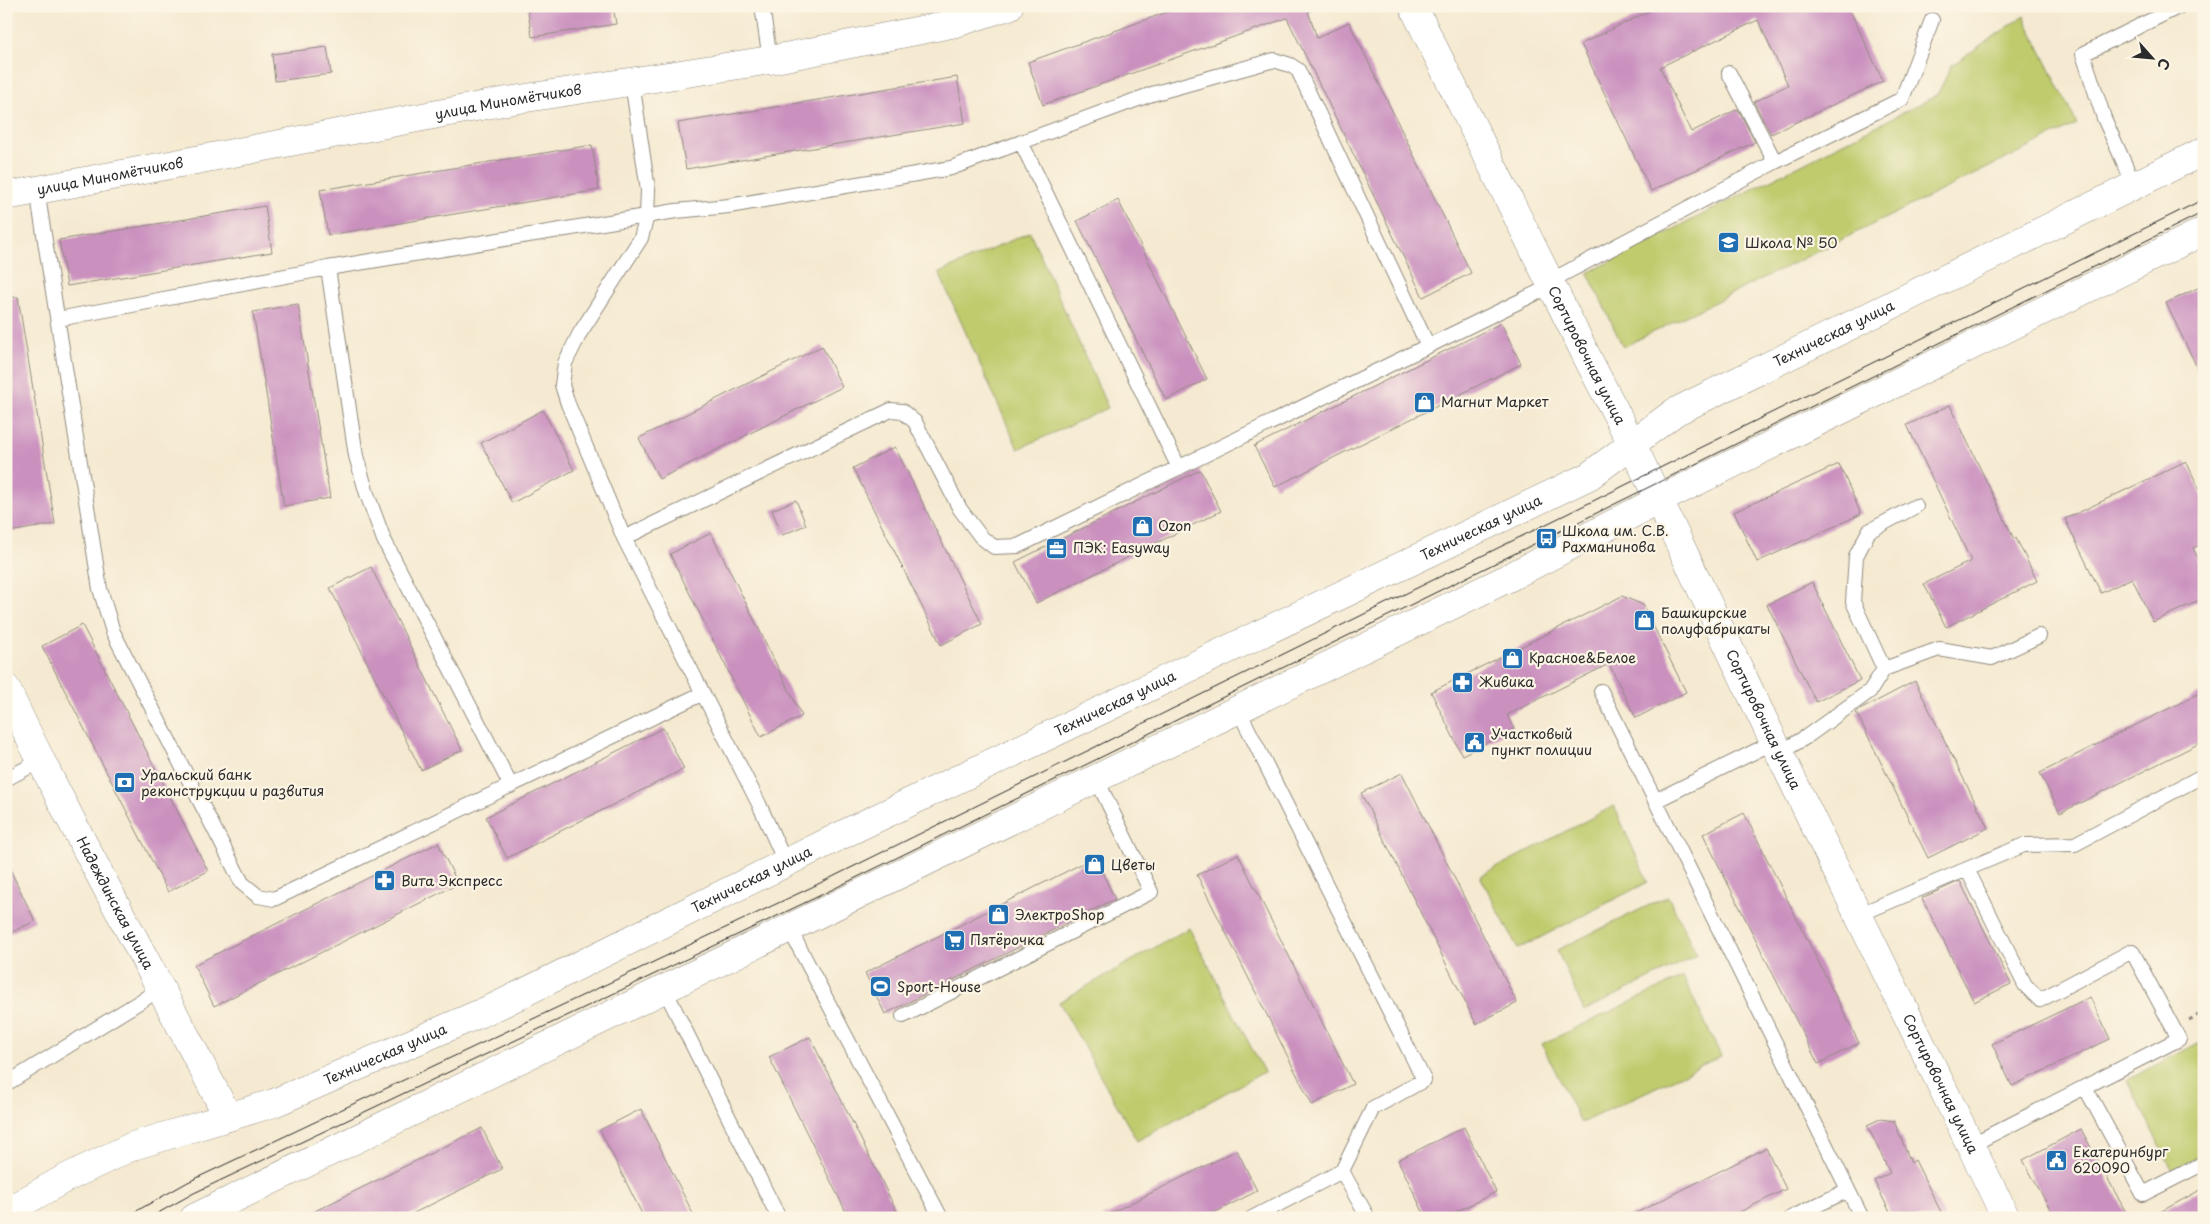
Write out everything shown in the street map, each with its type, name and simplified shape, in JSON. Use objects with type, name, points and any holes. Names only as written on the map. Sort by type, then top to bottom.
[{"type":"street","name":"улица Миномётчиков","points":[[6,196],[507,101],[770,60],[956,23],[1009,6]]},
{"type":"street","name":"Сортировочная улица","points":[[1413,6],[1632,444],[1776,747],[2006,1218]]},
{"type":"street","name":"Техническая улица","points":[[6,1212],[64,1179],[134,1146],[274,1103],[497,1006],[786,864],[1589,476],[1674,412],[2204,151]]},
{"type":"street","points":[[194,1218],[232,1209],[664,988],[1506,579],[1659,500],[2204,231]]},
{"type":"street","name":"Надеждинская улица","points":[[6,688],[40,761],[162,988],[228,1117]]},
{"type":"lane","points":[[762,6],[770,60]]},
{"type":"lane","points":[[2134,185],[2104,118],[2083,54],[2180,6]]},
{"type":"lane","points":[[624,538],[891,410],[902,411],[915,422],[960,509],[981,537],[994,547],[1018,546],[1428,346],[1551,283],[1775,162],[1902,99],[1932,20]]},
{"type":"lane","points":[[58,319],[328,268],[647,216],[729,206],[951,168],[1152,94],[1274,60],[1290,65],[1298,70],[1428,346]]},
{"type":"lane","points":[[1729,73],[1775,162]]},
{"type":"lane","points":[[632,82],[648,190],[647,216],[641,238],[568,355],[562,385],[568,404],[624,538],[759,804],[786,864]]},
{"type":"lane","points":[[1022,142],[1179,468]]},
{"type":"lane","points":[[37,190],[100,589],[113,632],[242,883],[258,896],[274,900],[695,697]]},
{"type":"lane","points":[[328,268],[356,456],[367,494],[384,540],[511,786]]},
{"type":"lane","points":[[1884,669],[1852,602],[1856,556],[1869,531],[1916,506]]},
{"type":"lane","points":[[1655,801],[1776,747],[1806,737],[1870,691],[1884,669],[1939,649],[1992,658],[2039,636]]},
{"type":"lane","points":[[1601,691],[1862,1218]]},
{"type":"lane","points":[[1238,709],[1424,1080],[1373,1108],[1342,1171],[1252,1218]]},
{"type":"lane","points":[[6,779],[40,761]]},
{"type":"lane","points":[[1858,915],[2024,845],[2075,844],[2204,775]]},
{"type":"lane","points":[[903,1016],[1151,892],[1096,778]]},
{"type":"lane","points":[[1967,869],[2025,985],[2040,1000],[2132,951],[2178,1039],[1971,1145]]},
{"type":"lane","points":[[789,928],[941,1218]]},
{"type":"lane","points":[[6,1084],[162,988]]},
{"type":"lane","points":[[664,988],[779,1218]]},
{"type":"lane","points":[[2085,1087],[2143,1194],[2204,1163]]},
{"type":"lane","points":[[1342,1171],[1368,1218]]},
{"type":"lane","points":[[1790,1218],[1848,1190]]},
{"type":"green space","points":[[2024,16],[2077,124],[1623,347],[1588,273],[1937,95],[1952,65]]},
{"type":"green space","points":[[1030,232],[1108,408],[1018,449],[939,273]]},
{"type":"green space","points":[[1614,806],[1648,882],[1518,949],[1480,876]]},
{"type":"green space","points":[[1668,896],[1697,955],[1584,1011],[1557,950]]},
{"type":"green space","points":[[1189,928],[1264,1072],[1137,1141],[1059,1002]]},
{"type":"green space","points":[[1683,977],[1721,1056],[1581,1123],[1542,1044]]},
{"type":"green space","points":[[2204,1040],[2204,1154],[2172,1171],[2127,1080]]},
{"type":"building","points":[[527,6],[613,6],[616,24],[532,37]]},
{"type":"building","points":[[1184,6],[1313,6],[1314,9],[1308,11],[1317,38],[1349,22],[1471,273],[1423,297],[1287,18],[1043,105],[1028,62]]},
{"type":"building","points":[[1660,6],[1848,6],[1883,81],[1771,134],[1754,102],[1788,85],[1758,20],[1660,67],[1691,132],[1738,109],[1755,142],[1651,191],[1581,44]]},
{"type":"building","points":[[327,47],[331,74],[275,81],[272,54]]},
{"type":"building","points":[[957,77],[965,123],[686,169],[678,123]]},
{"type":"building","points":[[592,145],[599,190],[328,235],[320,190]]},
{"type":"building","points":[[1118,200],[1207,379],[1166,400],[1077,221]]},
{"type":"building","points":[[265,206],[272,252],[67,286],[59,240]]},
{"type":"building","points":[[2204,285],[2204,382],[2166,303]]},
{"type":"building","points":[[6,297],[18,297],[55,524],[9,532],[6,512]]},
{"type":"building","points":[[298,304],[330,498],[284,506],[253,312]]},
{"type":"building","points":[[1501,323],[1521,364],[1275,487],[1254,446]]},
{"type":"building","points":[[822,346],[842,387],[659,479],[639,438]]},
{"type":"building","points":[[1950,405],[2014,539],[2016,538],[2037,581],[1946,627],[1924,584],[1971,561],[1907,425]]},
{"type":"building","points":[[543,410],[574,470],[512,503],[481,443]]},
{"type":"building","points":[[895,447],[982,624],[941,645],[853,468]]},
{"type":"building","points":[[2186,461],[2204,499],[2204,543],[2193,548],[2204,570],[2204,598],[2153,622],[2132,578],[2101,593],[2065,519]]},
{"type":"building","points":[[1839,464],[1861,514],[1757,562],[1734,512]]},
{"type":"building","points":[[1200,470],[1221,511],[1036,603],[1015,562]]},
{"type":"building","points":[[796,500],[806,525],[782,535],[772,510]]},
{"type":"building","points":[[711,533],[802,716],[761,737],[670,554]]},
{"type":"building","points":[[371,567],[462,750],[421,770],[330,588]]},
{"type":"building","points":[[1812,582],[1860,680],[1816,702],[1767,605]]},
{"type":"building","points":[[1622,596],[1643,605],[1686,692],[1636,718],[1609,664],[1507,715],[1514,729],[1462,755],[1431,692]]},
{"type":"building","points":[[82,625],[208,871],[168,892],[42,646]]},
{"type":"building","points":[[1915,681],[1988,828],[1928,858],[1856,712]]},
{"type":"building","points":[[2204,691],[2204,741],[2060,813],[2040,773]]},
{"type":"building","points":[[663,728],[684,769],[507,858],[486,817]]},
{"type":"building","points":[[1402,773],[1517,1003],[1476,1024],[1361,793]]},
{"type":"building","points":[[1744,813],[1859,1043],[1818,1064],[1703,834]]},
{"type":"building","points":[[438,843],[458,884],[214,1006],[194,965]]},
{"type":"building","points":[[1238,854],[1353,1084],[1312,1105],[1197,875]]},
{"type":"building","points":[[1095,857],[1115,899],[885,1014],[865,973]]},
{"type":"building","points":[[6,861],[35,921],[6,935]]},
{"type":"building","points":[[1960,881],[2011,984],[1974,1002],[1922,898]]},
{"type":"building","points":[[2090,997],[2110,1039],[2012,1086],[1992,1044]]},
{"type":"building","points":[[810,1037],[900,1218],[849,1218],[769,1057]]},
{"type":"building","points":[[641,1109],[695,1218],[644,1218],[600,1130]]},
{"type":"building","points":[[1880,1119],[1894,1121],[1911,1163],[1915,1160],[1944,1218],[1893,1218],[1874,1181],[1890,1173],[1867,1125]]},
{"type":"building","points":[[1464,1127],[1496,1192],[1443,1218],[1426,1218],[1398,1160]]},
{"type":"building","points":[[482,1128],[502,1169],[404,1218],[301,1218]]},
{"type":"building","points":[[2081,1129],[2129,1218],[2055,1218],[2023,1160]]},
{"type":"building","points":[[1766,1148],[1786,1189],[1728,1218],[1626,1218]]},
{"type":"building","points":[[1237,1150],[1257,1191],[1204,1218],[1101,1218]]},
{"type":"building","points":[[2204,1188],[2204,1218],[2149,1218]]},
{"type":"tram line","points":[[124,1218],[188,1182],[812,887],[2204,199]]},
{"type":"tram line","points":[[149,1218],[194,1193],[817,897],[2204,212]]},
{"type":"place","name":"Школа № 50","points":[[1729,243]]},
{"type":"place","name":"Магнит Маркет","points":[[1425,402]]},
{"type":"place","name":"Ozon","points":[[1142,526]]},
{"type":"place","name":"Школа им. С.В. Рахманинова","points":[[1546,539]]},
{"type":"place","name":"ПЭК: Easyway","points":[[1057,548]]},
{"type":"place","name":"Башкирские полуфабрикаты","points":[[1645,621]]},
{"type":"place","name":"Красное&Белое","points":[[1513,658]]},
{"type":"place","name":"Живика","points":[[1463,682]]},
{"type":"place","name":"Участковый пункт полиции","points":[[1475,742]]},
{"type":"place","name":"Уральский банк реконструкции и развития","points":[[125,783]]},
{"type":"place","name":"Цветы","points":[[1095,865]]},
{"type":"place","name":"Вита Экспресс","points":[[385,881]]},
{"type":"place","name":"ЭлектроShop","points":[[999,915]]},
{"type":"place","name":"Пятёрочка","points":[[954,940]]},
{"type":"place","name":"Sport-House","points":[[881,987]]},
{"type":"place","name":"Екатеринбург 620090","points":[[2057,1160]]}]
